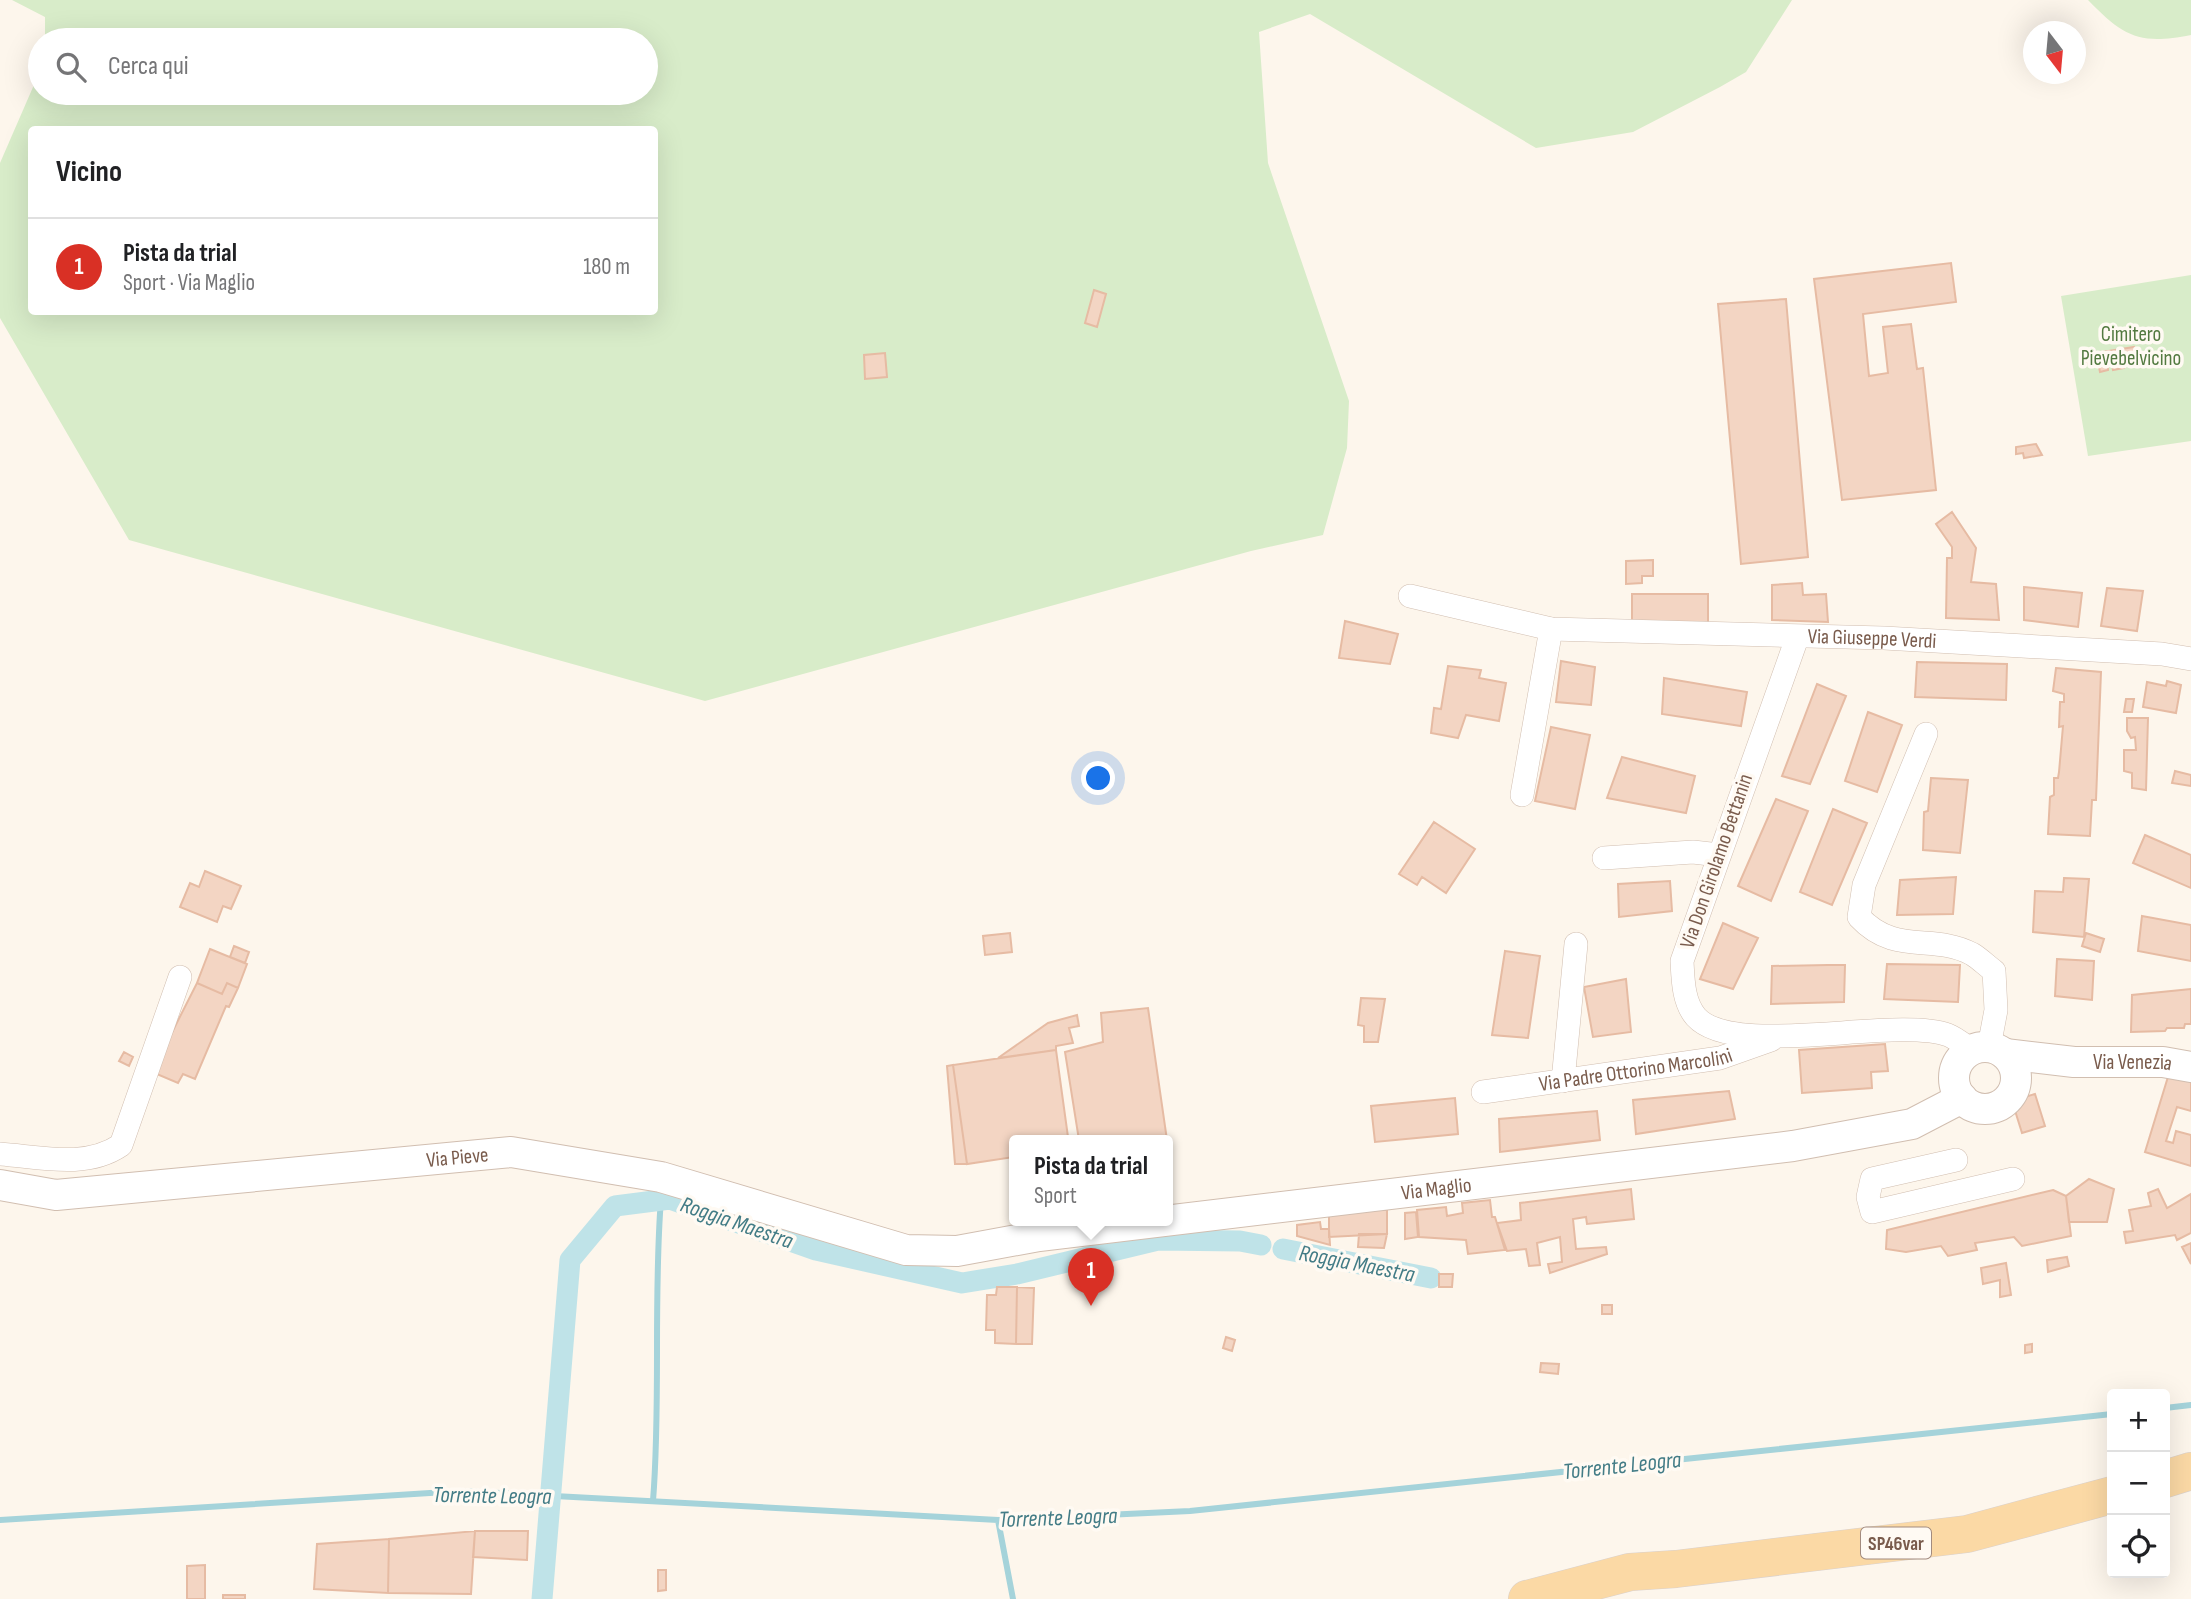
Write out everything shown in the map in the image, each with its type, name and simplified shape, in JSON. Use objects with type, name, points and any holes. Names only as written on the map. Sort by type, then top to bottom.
[{"type":"main road","points":[[2170,1477],[2191,1471]]},
{"type":"main road","name":"SP46var","points":[[1527,1599],[1630,1572],[1676,1569],[1967,1534],[2107,1496]]},
{"type":"main road","name":"SP46var","points":[[1578,1599],[1611,1585],[1676,1569]]},
{"type":"street","name":"Via Giuseppe Verdi","points":[[1410,596],[1551,629],[1797,638],[1884,638],[2162,654],[2191,659]]},
{"type":"street","points":[[1522,795],[1551,629]]},
{"type":"street","name":"Via Don Girolamo Bettanin","points":[[1797,638],[1682,961],[1684,991],[1696,1017],[1727,1034],[1914,1032],[1948,1035],[1988,1050]]},
{"type":"street","points":[[1926,734],[1864,885],[1859,916],[1874,932],[1901,941],[1970,953],[1994,971],[1996,1010],[1988,1050]]},
{"type":"street","points":[[1604,858],[1693,852],[1719,855]]},
{"type":"street","points":[[1563,1081],[1576,944]]},
{"type":"street","points":[[0,1154],[88,1160],[106,1155],[121,1145],[180,977]]},
{"type":"street","name":"Via Padre Ottorino Marcolini","points":[[1483,1092],[1720,1058],[1786,1035]]},
{"type":"street","points":[[1988,1050],[2014,1067],[2015,1083],[2005,1101],[1996,1106],[1978,1108],[1962,1098],[1956,1090],[1954,1072],[1957,1063],[1988,1050]]},
{"type":"street","name":"Via Venezia","points":[[1988,1050],[2074,1062],[2163,1062],[2191,1067]]},
{"type":"street","name":"Via Venezia","points":[[2015,1083],[2074,1062]]},
{"type":"street","name":"Via Maglio","points":[[1173,1220],[1793,1146],[1912,1124],[1962,1098]]},
{"type":"street","name":"Via Pieve","points":[[0,1185],[56,1195],[511,1152],[661,1177],[906,1250]]},
{"type":"street","points":[[1956,1160],[1872,1179],[1868,1197],[1872,1212],[2013,1179]]},
{"type":"street","name":"Via Maglio","points":[[906,1250],[957,1251],[1039,1236],[1123,1226]]},
{"type":"green space","points":[[12,0],[1792,0],[1746,72],[1633,132],[1536,148],[1310,14],[1259,32],[1268,163],[1349,401],[1347,448],[1323,535],[1251,551],[705,701],[129,540],[0,318],[0,163],[28,99],[28,105],[658,105],[658,28],[45,28],[45,17]]},
{"type":"green space","points":[[2088,0],[2191,0],[2191,35],[2158,39],[2134,35],[2112,22]]},
{"type":"green space","name":"Cimitero Pievebelvicino","points":[[2191,275],[2191,441],[2088,456],[2061,296]]},
{"type":"building","points":[[1951,263],[1956,302],[1863,314],[1869,376],[1888,373],[1883,327],[1911,324],[1917,369],[1923,368],[1936,490],[1842,500],[1814,279]]},
{"type":"building","points":[[1094,290],[1106,294],[1097,327],[1085,323]]},
{"type":"building","points":[[1786,299],[1808,557],[1741,564],[1718,304]]},
{"type":"building","points":[[2134,347],[2135,357],[2123,359],[2124,368],[2113,370],[2111,360],[2107,361],[2108,370],[2100,372],[2098,362],[2084,364],[2083,355]]},
{"type":"building","points":[[885,353],[887,377],[865,379],[864,355]]},
{"type":"building","points":[[2167,353],[2169,361],[2159,362],[2159,355]]},
{"type":"building","points":[[2036,444],[2042,455],[2024,458],[2023,453],[2016,454],[2016,447]]},
{"type":"building","points":[[1952,512],[1976,548],[1971,582],[1996,584],[1999,620],[1946,618],[1947,558],[1952,558],[1952,547],[1936,524]]},
{"type":"building","points":[[1653,560],[1653,576],[1642,576],[1642,583],[1626,584],[1626,561]]},
{"type":"building","points":[[1802,583],[1803,595],[1826,594],[1828,622],[1772,620],[1772,585]]},
{"type":"building","points":[[2024,587],[2082,593],[2078,627],[2024,620]]},
{"type":"building","points":[[2107,588],[2143,591],[2137,631],[2101,626]]},
{"type":"building","points":[[1632,594],[1708,594],[1708,625],[1632,625]]},
{"type":"building","points":[[1345,621],[1398,634],[1390,664],[1339,658]]},
{"type":"building","points":[[1561,661],[1595,667],[1591,705],[1556,702]]},
{"type":"building","points":[[1917,662],[2007,664],[2006,700],[1915,697]]},
{"type":"building","points":[[1448,666],[1481,670],[1479,678],[1506,683],[1499,721],[1466,715],[1458,738],[1431,733],[1434,708],[1441,709]]},
{"type":"building","points":[[2056,668],[2101,672],[2096,800],[2092,800],[2090,836],[2048,834],[2050,797],[2054,795],[2054,778],[2058,778],[2063,726],[2059,727],[2060,702],[2064,702],[2064,694],[2053,691]]},
{"type":"building","points":[[1664,678],[1747,692],[1741,726],[1662,714]]},
{"type":"building","points":[[2167,681],[2181,685],[2176,713],[2143,707],[2147,682],[2166,686]]},
{"type":"building","points":[[1817,684],[1846,696],[1810,784],[1782,776]]},
{"type":"building","points":[[2126,699],[2134,699],[2132,712],[2124,712]]},
{"type":"building","points":[[1868,712],[1902,725],[1877,792],[1845,781]]},
{"type":"building","points":[[2127,718],[2148,718],[2146,790],[2132,788],[2132,773],[2124,771],[2124,750],[2136,750],[2135,737],[2131,738],[2127,731]]},
{"type":"building","points":[[1551,727],[1590,735],[1575,809],[1535,801]]},
{"type":"building","points":[[1622,757],[1695,776],[1686,813],[1607,798]]},
{"type":"building","points":[[2175,771],[2191,775],[2191,786],[2172,783]]},
{"type":"building","points":[[1931,778],[1968,780],[1960,853],[1923,850],[1924,812],[1928,811]]},
{"type":"building","points":[[1776,799],[1808,811],[1771,901],[1738,886]]},
{"type":"building","points":[[1833,809],[1867,823],[1832,905],[1800,892]]},
{"type":"building","points":[[1434,822],[1475,849],[1446,893],[1422,877],[1417,885],[1399,874]]},
{"type":"building","points":[[2145,835],[2191,855],[2191,888],[2133,863]]},
{"type":"building","points":[[205,871],[241,886],[231,909],[223,906],[217,922],[180,907],[190,883],[199,887]]},
{"type":"building","points":[[1956,877],[1953,914],[1897,915],[1900,880]]},
{"type":"building","points":[[2064,878],[2089,879],[2084,937],[2033,932],[2035,891],[2063,892]]},
{"type":"building","points":[[1670,881],[1672,911],[1619,917],[1618,884]]},
{"type":"building","points":[[2142,916],[2191,925],[2191,961],[2138,951]]},
{"type":"building","points":[[1723,923],[1758,938],[1733,989],[1700,979]]},
{"type":"building","points":[[1010,933],[1012,952],[985,955],[983,936]]},
{"type":"building","points":[[2086,933],[2104,939],[2100,952],[2082,946]]},
{"type":"building","points":[[234,946],[249,952],[245,963],[230,957]]},
{"type":"building","points":[[210,949],[247,964],[238,988],[227,983],[222,994],[197,983]]},
{"type":"building","points":[[1505,951],[1540,956],[1528,1038],[1492,1035]]},
{"type":"building","points":[[2057,959],[2094,961],[2092,1000],[2055,996]]},
{"type":"building","points":[[1887,964],[1960,965],[1958,1002],[1884,999]]},
{"type":"building","points":[[1845,965],[1844,1002],[1771,1004],[1772,966]]},
{"type":"building","points":[[1626,979],[1631,1032],[1593,1037],[1584,987]]},
{"type":"building","points":[[197,983],[222,994],[227,983],[238,988],[229,1007],[226,1006],[195,1079],[183,1074],[178,1083],[152,1072]]},
{"type":"building","points":[[2191,989],[2191,1024],[2185,1024],[2184,1028],[2167,1028],[2165,1031],[2131,1032],[2132,995]]},
{"type":"building","points":[[1361,998],[1385,999],[1378,1042],[1364,1042],[1364,1026],[1358,1025]]},
{"type":"building","points":[[1148,1008],[1166,1135],[1078,1135],[1065,1052],[1103,1042],[1101,1013]]},
{"type":"building","points":[[1077,1015],[1079,1026],[1069,1028],[1073,1043],[1056,1046],[1056,1050],[998,1058],[1048,1023]]},
{"type":"building","points":[[1885,1044],[1888,1071],[1871,1072],[1872,1088],[1802,1093],[1799,1050]]},
{"type":"building","points":[[1056,1050],[1068,1135],[1009,1135],[1009,1158],[967,1164],[953,1065]]},
{"type":"building","points":[[124,1052],[133,1057],[129,1066],[119,1061]]},
{"type":"building","points":[[953,1065],[967,1164],[955,1164],[947,1066]]},
{"type":"building","points":[[2171,1067],[2191,1073],[2191,1111],[2177,1107],[2166,1141],[2173,1143],[2176,1131],[2191,1135],[2191,1166],[2145,1152]]},
{"type":"building","points":[[1729,1091],[1735,1119],[1636,1134],[1633,1100]]},
{"type":"building","points":[[2035,1094],[2045,1126],[2022,1133],[2012,1101]]},
{"type":"building","points":[[1455,1098],[1458,1134],[1375,1142],[1371,1106]]},
{"type":"building","points":[[1597,1111],[1600,1140],[1500,1152],[1499,1119]]},
{"type":"building","points":[[2089,1179],[2114,1189],[2107,1222],[2069,1222],[2066,1196]]},
{"type":"building","points":[[1631,1189],[1634,1219],[1587,1224],[1586,1217],[1573,1219],[1576,1249],[1606,1247],[1607,1254],[1550,1273],[1548,1264],[1562,1262],[1560,1237],[1537,1243],[1540,1265],[1529,1266],[1526,1249],[1507,1251],[1497,1223],[1521,1220],[1520,1203]]},
{"type":"building","points":[[2158,1189],[2167,1208],[2191,1194],[2191,1233],[2177,1240],[2175,1235],[2126,1243],[2124,1232],[2133,1231],[2129,1210],[2151,1206],[2148,1193]]},
{"type":"building","points":[[2053,1190],[2066,1196],[2071,1236],[2022,1246],[2014,1237],[1975,1243],[1977,1250],[1948,1256],[1941,1246],[1906,1252],[1886,1249],[1887,1230]]},
{"type":"building","points":[[1490,1200],[1492,1217],[1495,1217],[1505,1250],[1468,1254],[1466,1240],[1419,1237],[1417,1210],[1446,1207],[1447,1216],[1463,1213],[1462,1203]]},
{"type":"building","points":[[1329,1208],[1387,1210],[1387,1234],[1329,1237]]},
{"type":"building","points":[[1416,1212],[1418,1237],[1405,1239],[1405,1213]]},
{"type":"building","points":[[1320,1222],[1321,1229],[1329,1229],[1330,1245],[1297,1236],[1297,1225]]},
{"type":"building","points":[[1359,1234],[1387,1234],[1384,1248],[1358,1247]]},
{"type":"building","points":[[2191,1243],[2191,1264],[2182,1247]]},
{"type":"building","points":[[2067,1257],[2069,1266],[2048,1272],[2047,1260]]},
{"type":"building","points":[[2006,1263],[2011,1295],[2000,1297],[2000,1280],[1983,1284],[1981,1268]]},
{"type":"building","points":[[1439,1274],[1453,1274],[1452,1287],[1439,1287]]},
{"type":"building","points":[[997,1287],[1017,1287],[1016,1344],[995,1343],[995,1330],[986,1330],[987,1295],[996,1295]]},
{"type":"building","points":[[1017,1287],[1034,1288],[1032,1344],[1016,1344]]},
{"type":"building","points":[[1602,1305],[1612,1305],[1612,1314],[1602,1314]]},
{"type":"building","points":[[1226,1337],[1235,1340],[1232,1351],[1223,1348]]},
{"type":"building","points":[[2032,1344],[2032,1352],[2025,1353],[2025,1345]]},
{"type":"building","points":[[1541,1363],[1559,1364],[1558,1374],[1540,1372]]},
{"type":"building","points":[[475,1531],[528,1531],[527,1560],[473,1557]]},
{"type":"building","points":[[475,1531],[471,1594],[388,1593],[389,1539]]},
{"type":"building","points":[[389,1539],[388,1593],[314,1589],[317,1544]]},
{"type":"building","points":[[205,1565],[205,1599],[187,1599],[187,1566]]},
{"type":"building","points":[[658,1570],[666,1570],[666,1590],[658,1591]]},
{"type":"building","points":[[223,1595],[245,1595],[245,1599],[223,1599]]},
{"type":"waterway","points":[[653,1501],[661,1199]]},
{"type":"waterway","name":"Roggia Maestra","points":[[542,1599],[570,1260],[615,1206],[670,1199],[816,1250],[962,1283],[1017,1274],[1158,1240],[1240,1241],[1261,1245]]},
{"type":"waterway","name":"Roggia Maestra","points":[[1283,1249],[1431,1278]]},
{"type":"waterway","name":"Torrente Leogra","points":[[2170,1407],[2191,1405]]},
{"type":"waterway","name":"Torrente Leogra","points":[[0,1520],[462,1491],[998,1520],[1190,1511],[2107,1415]]},
{"type":"waterway","points":[[998,1520],[1013,1599]]},
{"type":"place","name":"Pista da trial","points":[[1091,1306]]}]
